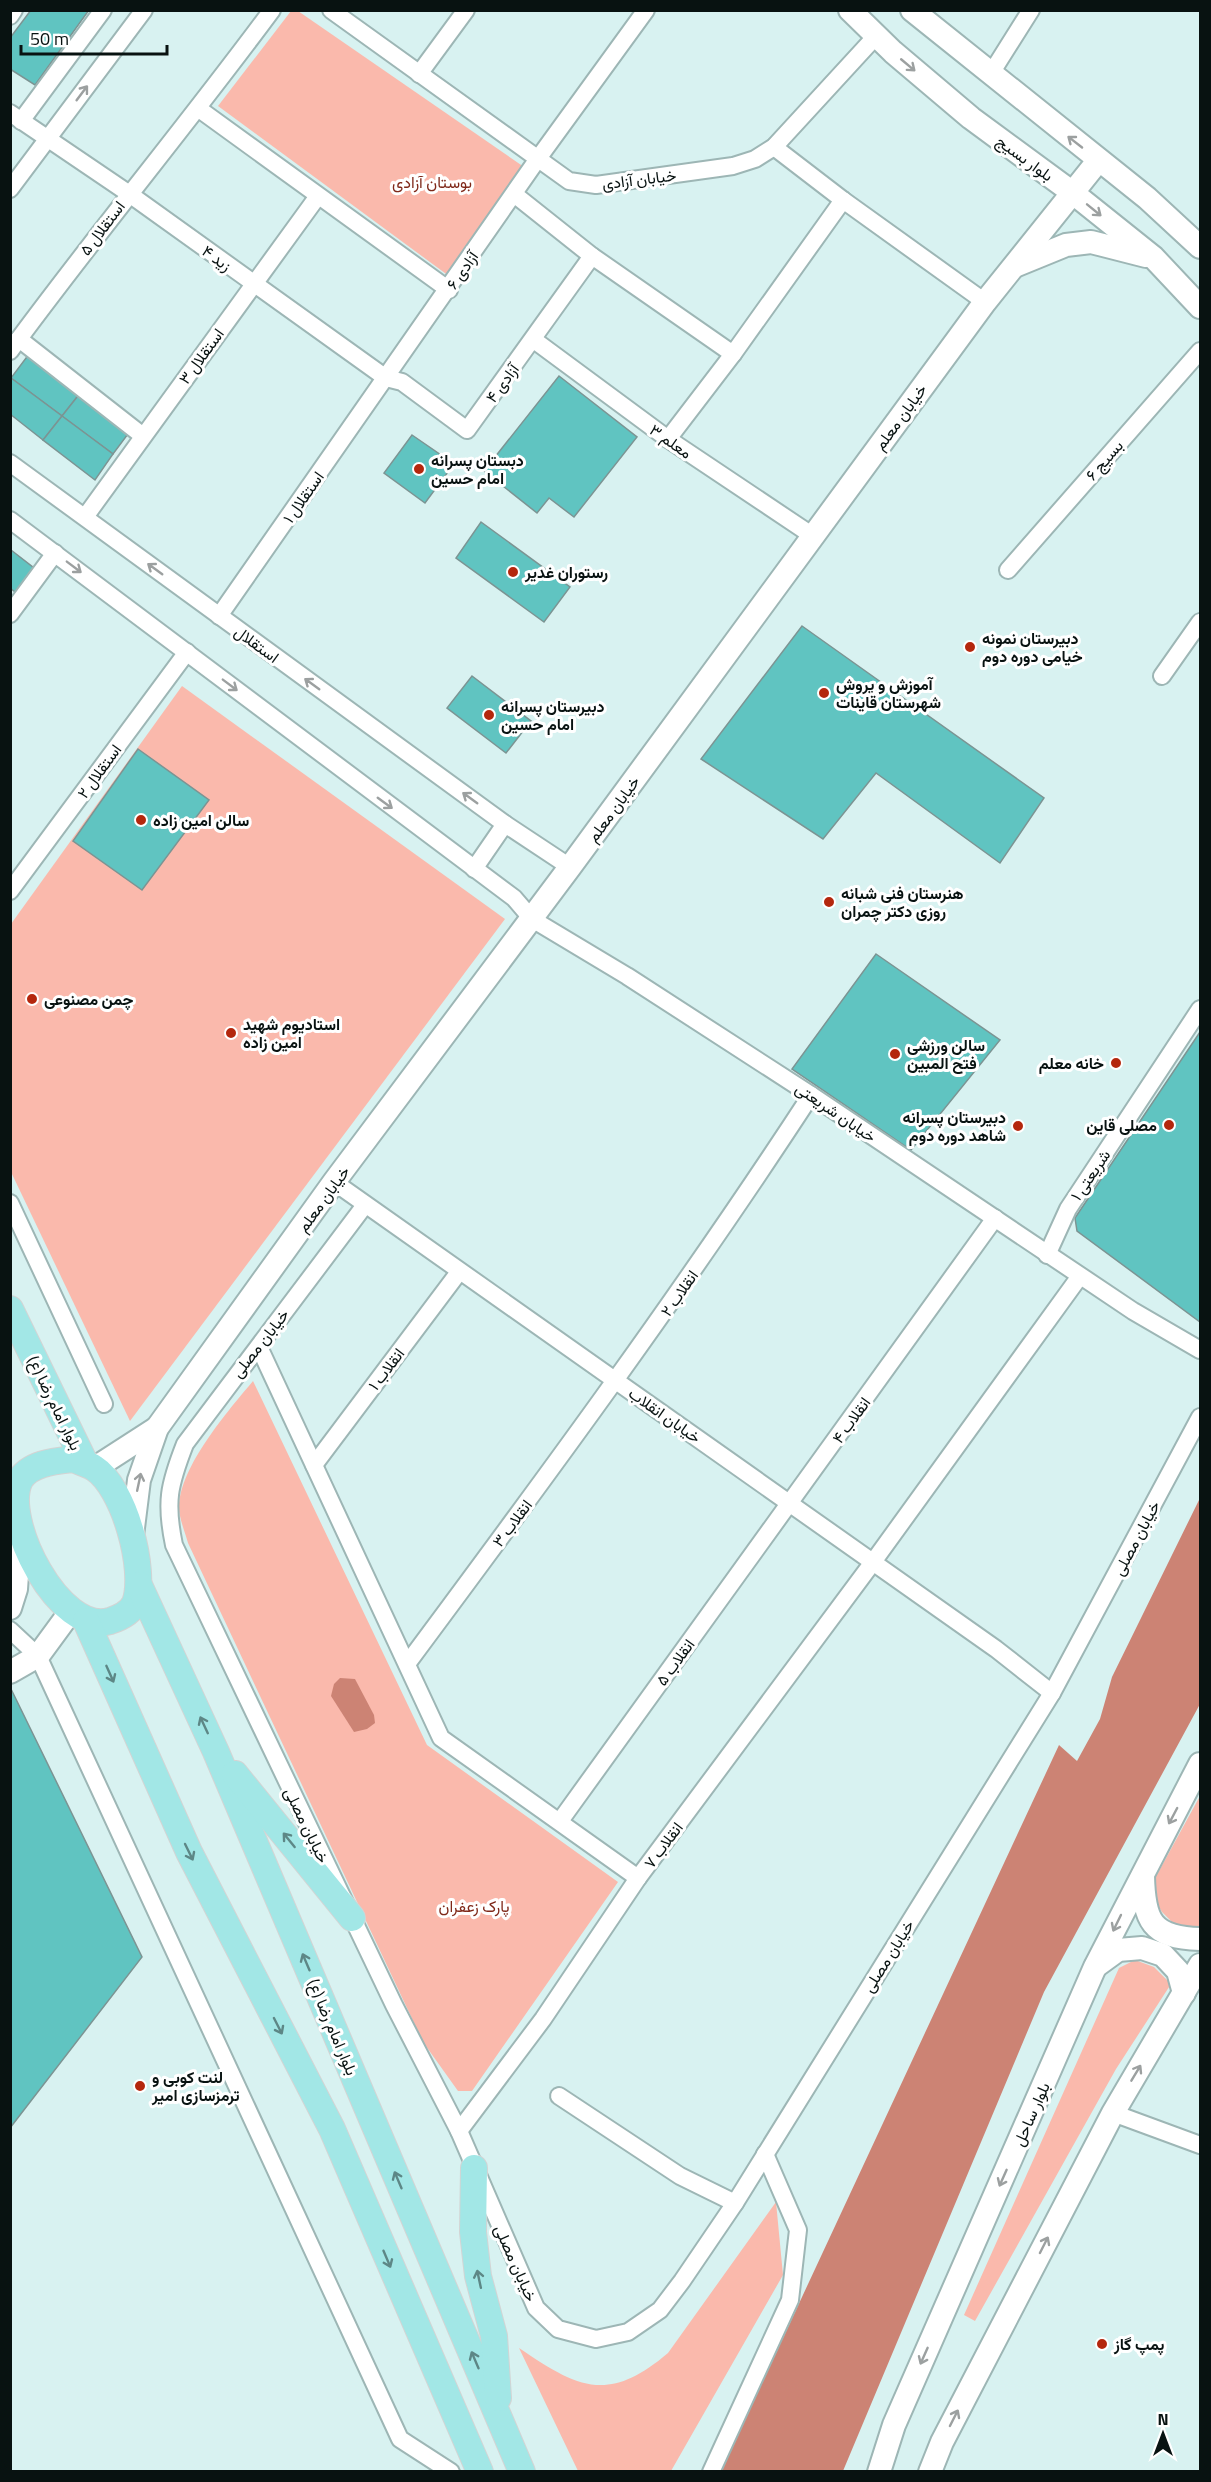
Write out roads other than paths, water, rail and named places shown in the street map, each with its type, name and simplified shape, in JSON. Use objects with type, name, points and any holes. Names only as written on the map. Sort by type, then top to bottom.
[{"type":"main road","name":"بلوار بسیج","points":[[850,10],[876,36],[971,118],[1073,193],[1153,257],[1200,307]]},
{"type":"main road","points":[[912,10],[990,75],[1147,198],[1200,247]]},
{"type":"main road","name":"خیابان معلم","points":[[157,1428],[334,1182],[532,919],[985,302],[1098,161]]},
{"type":"main road","points":[[1012,267],[1066,245],[1091,242],[1153,257]]},
{"type":"main road","name":"بلوار امام رضا (ع)","points":[[10,1309],[90,1466]]},
{"type":"main road","points":[[90,1466],[157,1428]]},
{"type":"main road","points":[[131,1538],[139,1480],[157,1428]]},
{"type":"main road","points":[[78,1616],[104,1623],[120,1618],[134,1605],[139,1585],[131,1538],[116,1496],[90,1466],[73,1459],[45,1462],[20,1478],[13,1488],[12,1503],[20,1532],[35,1569],[58,1599],[78,1616],[189,1852],[332,2129],[480,2472]]},
{"type":"main road","points":[[10,1608],[16,1589],[20,1532]]},
{"type":"main road","name":"بلوار امام رضا (ع)","points":[[139,1585],[216,1752],[522,2472]]},
{"type":"main road","points":[[10,1672],[38,1656],[78,1616]]},
{"type":"main road","points":[[216,1752],[352,1918]]},
{"type":"main road","name":"بلوار ساحل","points":[[879,2472],[894,2425],[1095,1967],[1200,1764]]},
{"type":"main road","points":[[1143,1871],[1144,1907],[1152,1924],[1173,1935],[1200,1939]]},
{"type":"main road","points":[[1095,1967],[1118,1950],[1142,1948],[1163,1955],[1178,1971],[1184,1993]]},
{"type":"main road","points":[[930,2472],[942,2442],[1113,2113],[1200,1965]]},
{"type":"main road","points":[[474,2168],[472,2232],[478,2276],[494,2336],[500,2419]]},
{"type":"street","points":[[10,16],[14,10]]},
{"type":"street","points":[[16,117],[103,10]]},
{"type":"street","points":[[10,189],[144,10]]},
{"type":"street","name":"استقلال ۵","points":[[15,345],[129,193],[199,109],[272,10]]},
{"type":"street","name":"خیابان آزادی","points":[[331,10],[537,160],[569,181],[596,185],[734,166],[755,159],[774,147],[876,36]]},
{"type":"street","points":[[419,74],[466,10]]},
{"type":"street","name":"آزادی ۶","points":[[386,378],[537,160],[646,10]]},
{"type":"street","points":[[990,75],[1031,10]]},
{"type":"street","points":[[199,109],[448,290]]},
{"type":"street","name":"زید ۴","points":[[16,117],[129,193],[386,378]]},
{"type":"street","points":[[774,147],[843,200],[985,302]]},
{"type":"street","points":[[514,194],[592,256],[733,354]]},
{"type":"street","name":"استقلال ۳","points":[[84,517],[318,196]]},
{"type":"street","points":[[668,439],[733,354],[843,200]]},
{"type":"street","name":"آزادی ۴","points":[[386,378],[402,382],[467,430],[534,340],[592,256]]},
{"type":"street","name":"معلم ۳","points":[[534,340],[668,439],[813,536]]},
{"type":"street","points":[[15,345],[143,436]]},
{"type":"street","name":"بسیج ۶","points":[[1008,570],[1200,351]]},
{"type":"street","name":"استقلال ۱","points":[[219,616],[386,378]]},
{"type":"street","name":"استقلال","points":[[10,463],[505,824],[570,867]]},
{"type":"street","points":[[10,520],[514,898],[532,919]]},
{"type":"street","points":[[10,614],[55,553]]},
{"type":"street","points":[[1162,676],[1200,622]]},
{"type":"street","name":"استقلال ۲","points":[[10,891],[187,652]]},
{"type":"street","points":[[474,869],[505,824]]},
{"type":"street","name":"خیابان شریعتی","points":[[532,919],[627,976],[812,1095],[1047,1255],[1133,1311],[1200,1350]]},
{"type":"street","name":"شریعتی ۱","points":[[1047,1255],[1068,1209],[1200,1009]]},
{"type":"street","name":"انقلاب ۲","points":[[617,1381],[740,1204],[812,1095]]},
{"type":"street","name":"خیابان انقلاب","points":[[334,1182],[873,1562],[1052,1693]]},
{"type":"street","points":[[10,1203],[104,1404]]},
{"type":"street","name":"خیابان مصلی","points":[[365,1205],[185,1444],[170,1481],[168,1516],[174,1545],[352,1918],[459,2131],[536,2308],[558,2329],[596,2339],[628,2332],[660,2310],[735,2203],[1052,1693],[1200,1416]]},
{"type":"street","name":"انقلاب ۴","points":[[790,1504],[995,1218]]},
{"type":"street","name":"انقلاب ۱","points":[[314,1465],[459,1272]]},
{"type":"street","name":"انقلاب ۷","points":[[459,2131],[543,2019],[639,1878],[873,1562],[1080,1276]]},
{"type":"street","points":[[259,1347],[441,1738],[639,1878]]},
{"type":"street","name":"انقلاب ۳","points":[[407,1664],[617,1381]]},
{"type":"street","name":"انقلاب ۵","points":[[560,1821],[790,1504]]},
{"type":"street","points":[[10,1630],[38,1656],[400,2439],[451,2472]]},
{"type":"street","points":[[559,2096],[680,2176],[735,2203]]},
{"type":"street","points":[[1113,2113],[1200,2145]]},
{"type":"street","points":[[711,2472],[790,2300],[798,2230],[765,2154]]},
{"type":"place","name":"دبستان پسرانه امام حسین","points":[[419,469]]},
{"type":"place","name":"رستوران غدیر","points":[[513,572]]},
{"type":"place","name":"دبیرستان نمونه خیامی دوره دوم","points":[[970,647]]},
{"type":"place","name":"آموزش و پروش شهرستان قاینات","points":[[824,693]]},
{"type":"place","name":"دبیرستان پسرانه امام حسین","points":[[489,715]]},
{"type":"place","name":"سالن امین زاده","points":[[141,820]]},
{"type":"place","name":"هنرستان فنی شبانه روزی دکتر چمران","points":[[829,902]]},
{"type":"place","name":"چمن مصنوعی","points":[[32,999]]},
{"type":"place","name":"استادیوم شهید امین زاده","points":[[231,1033]]},
{"type":"place","name":"سالن ورزشی فتح المبین","points":[[895,1054]]},
{"type":"place","name":"خانه معلم","points":[[1116,1063]]},
{"type":"place","name":"مصلی قاین","points":[[1169,1125]]},
{"type":"place","name":"دبیرستان پسرانه شاهد دوره دوم","points":[[1018,1126]]},
{"type":"place","name":"لنت کوبی و ترمزسازی امیر","points":[[140,2086]]},
{"type":"place","name":"پمپ گاز","points":[[1102,2344]]},
{"type":"park label","name":"بوستان آزادی","points":[[432,182]]},
{"type":"park label","name":"پارک زعفران","points":[[474,1906]]}]
